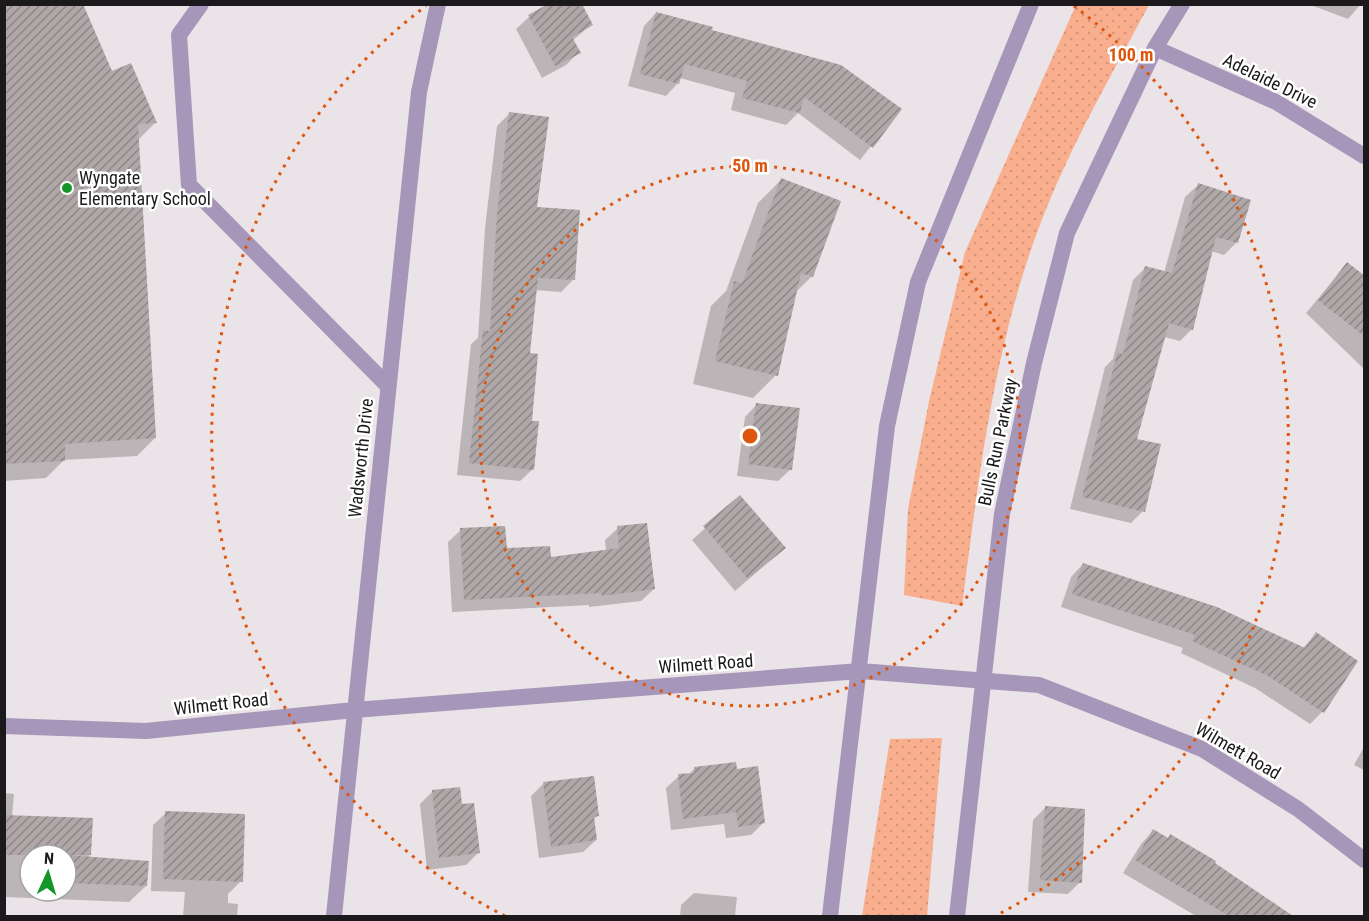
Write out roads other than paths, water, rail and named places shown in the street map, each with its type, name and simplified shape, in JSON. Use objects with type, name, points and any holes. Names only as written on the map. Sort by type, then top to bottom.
[{"type":"street","points":[[201,4],[179,35],[189,185],[388,386]]},
{"type":"street","name":"Wadsworth Drive","points":[[334,916],[419,92],[438,4]]},
{"type":"street","points":[[830,916],[887,426],[918,282],[1031,4]]},
{"type":"street","name":"Bulls Run Parkway","points":[[957,916],[1002,514],[1034,363],[1067,232],[1155,48],[1182,4]]},
{"type":"street","name":"Adelaide Drive","points":[[1155,48],[1276,102],[1365,156]]},
{"type":"street","name":"Wilmett Road","points":[[4,726],[146,731],[354,710],[860,671],[1039,685],[1202,749],[1298,809],[1365,860]]},
{"type":"place","name":"Wyngate Elementary School","points":[[67,188]]}]
